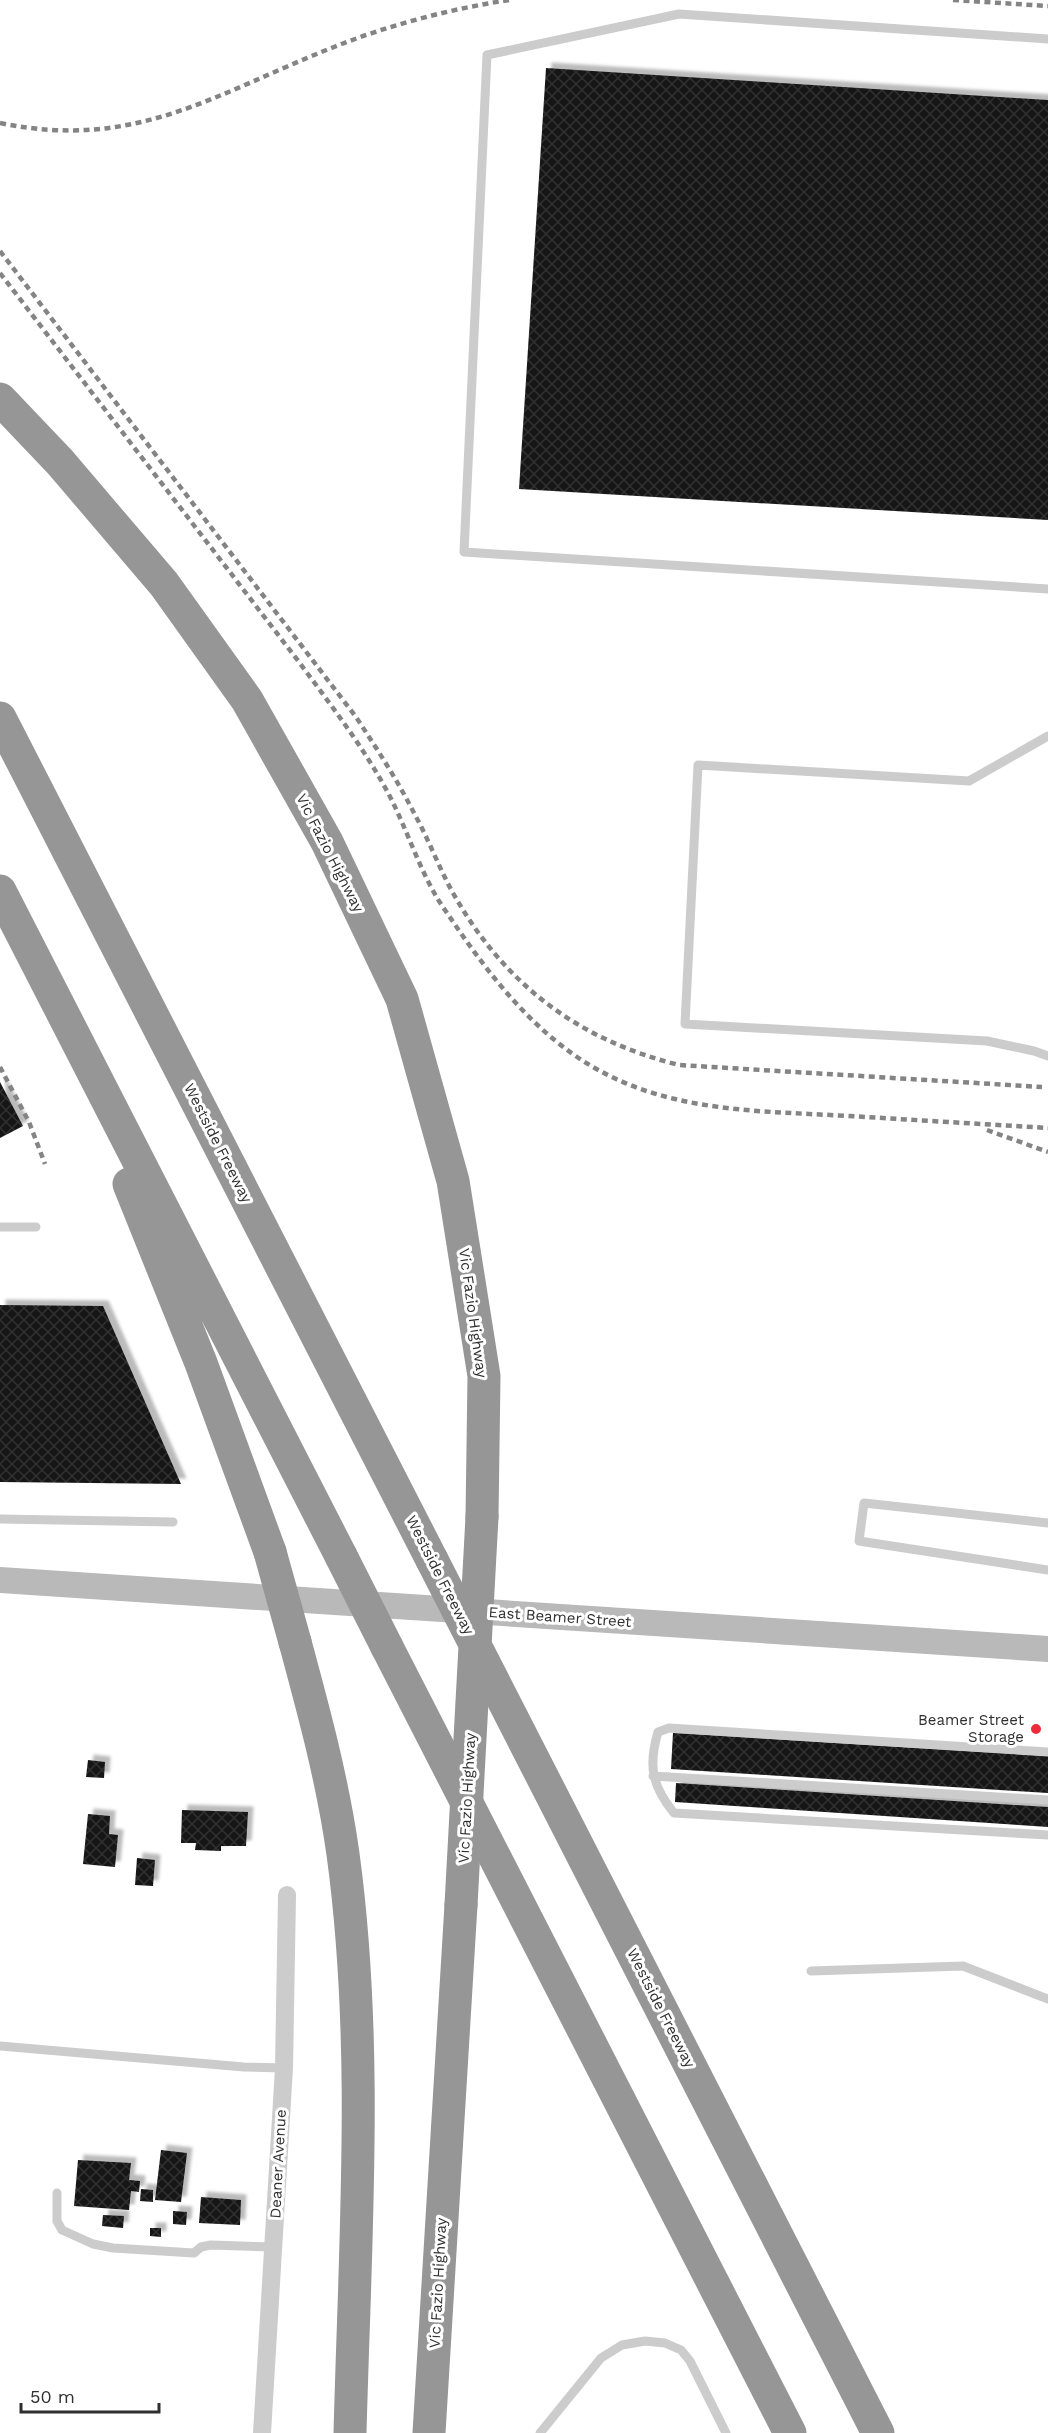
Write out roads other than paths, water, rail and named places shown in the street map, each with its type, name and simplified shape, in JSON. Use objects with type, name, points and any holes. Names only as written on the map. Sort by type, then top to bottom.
[{"type":"highway","name":"Vic Fazio Highway","points":[[0,399],[60,462],[164,584],[247,700],[327,842],[402,999],[453,1181],[484,1376],[482,1517],[429,2433]]},
{"type":"highway","name":"Westside Freeway","points":[[0,718],[878,2433]]},
{"type":"highway","points":[[0,891],[790,2433]]},
{"type":"highway","points":[[70,1028],[121,1164],[201,1363],[263,1529],[326,1762],[343,1852],[351,1929],[359,2104],[350,2433]]},
{"type":"street","name":"East Beamer Street","points":[[0,1580],[1048,1648]]},
{"type":"street","name":"Deaner Avenue","points":[[262,2433],[284,2068],[287,1894]]},
{"type":"lane","points":[[1048,39],[680,14],[487,55],[464,552],[1048,589]]},
{"type":"lane","points":[[1048,736],[969,781],[698,765],[685,1024],[987,1041],[1048,1056]]},
{"type":"lane","points":[[0,1227],[36,1227]]},
{"type":"lane","points":[[1048,1523],[864,1503],[859,1541],[1048,1570]]},
{"type":"lane","points":[[0,1519],[173,1522]]},
{"type":"lane","points":[[1048,1752],[669,1728],[658,1732],[654,1745],[653,1776],[662,1798],[674,1813],[1048,1835]]},
{"type":"lane","points":[[653,1776],[1048,1800]]},
{"type":"lane","points":[[811,1971],[963,1966],[1048,1999]]},
{"type":"lane","points":[[0,2046],[244,2067],[284,2068]]},
{"type":"lane","points":[[57,2193],[57,2222],[62,2230],[93,2244],[113,2248],[194,2253],[201,2247],[211,2245],[273,2247]]},
{"type":"lane","points":[[540,2433],[602,2358],[622,2345],[645,2341],[665,2343],[681,2350],[690,2361],[726,2433]]},
{"type":"railway","points":[[0,123],[48,130],[93,130],[134,124],[211,99],[334,47],[376,32],[442,13],[509,0]]},
{"type":"railway","points":[[953,0],[1048,6]]},
{"type":"railway","points":[[0,251],[356,717],[402,790],[453,893],[473,925],[520,981],[547,1004],[577,1024],[608,1040],[642,1054],[679,1065],[1042,1087]]},
{"type":"railway","points":[[0,273],[334,709],[387,791],[439,901],[479,958],[508,994],[557,1042],[590,1065],[624,1083],[660,1095],[696,1103],[771,1112],[1048,1128]]},
{"type":"railway","points":[[0,1067],[29,1122],[45,1164]]},
{"type":"railway","points":[[987,1130],[1048,1152]]},
{"type":"place","name":"Beamer Street Storage","points":[[1036,1729]]}]
